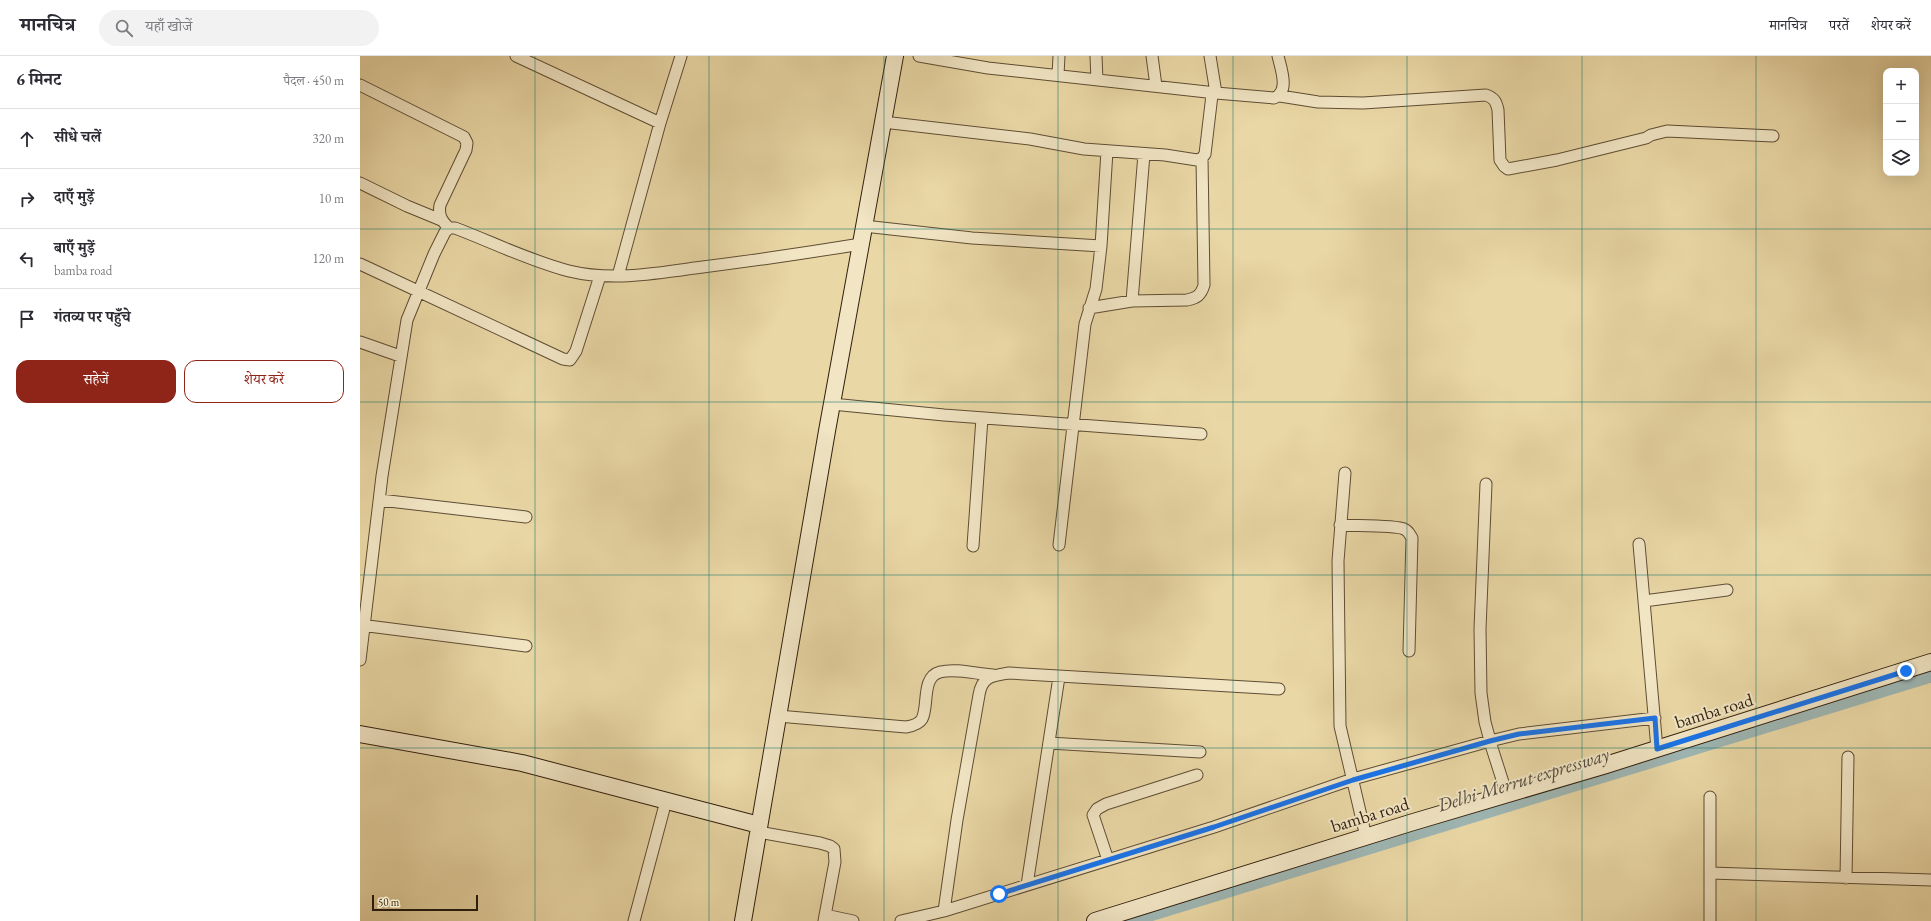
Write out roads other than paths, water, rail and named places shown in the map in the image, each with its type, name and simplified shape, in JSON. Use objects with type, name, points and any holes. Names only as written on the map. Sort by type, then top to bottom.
[{"type":"street","points":[[516,56],[660,123]]},
{"type":"street","points":[[618,276],[660,123],[681,56]]},
{"type":"street","points":[[743,921],[832,404],[895,56]]},
{"type":"street","points":[[919,56],[988,68],[1274,98],[1280,96],[1318,102],[1363,102],[1486,95],[1493,98],[1496,102],[1498,110],[1500,160],[1508,169],[1557,160],[1646,138],[1651,135],[1667,131],[1773,136]]},
{"type":"street","points":[[1058,76],[1059,56]]},
{"type":"street","points":[[1096,56],[1097,80]]},
{"type":"street","points":[[1152,56],[1156,86]]},
{"type":"street","points":[[1210,56],[1216,92]]},
{"type":"street","points":[[1278,56],[1283,86],[1280,96]]},
{"type":"street","points":[[360,85],[464,137],[467,143],[466,150],[440,205],[439,212],[441,220]]},
{"type":"street","points":[[1089,308],[1132,301],[1195,299],[1202,294],[1204,285],[1202,158],[1205,154],[1211,99],[1212,95],[1216,92]]},
{"type":"street","points":[[883,122],[1030,139],[1107,151],[1197,160],[1202,158]]},
{"type":"street","points":[[1059,545],[1085,324],[1096,289],[1101,246],[1107,151]]},
{"type":"street","points":[[1132,301],[1144,154]]},
{"type":"street","points":[[360,184],[441,220],[449,228],[455,228],[536,260],[569,271],[600,276],[634,276],[744,262],[861,244]]},
{"type":"street","points":[[864,226],[972,238],[1101,246]]},
{"type":"street","points":[[360,660],[362,625],[400,356],[407,320],[434,254],[445,232],[449,228]]},
{"type":"street","points":[[360,264],[563,359],[570,360],[576,351],[600,276]]},
{"type":"street","points":[[360,342],[400,356]]},
{"type":"street","points":[[832,404],[982,418],[1201,434]]},
{"type":"street","points":[[973,546],[982,418]]},
{"type":"street","points":[[1345,473],[1338,561],[1340,726],[1366,837]]},
{"type":"street","points":[[1486,484],[1480,629],[1482,693],[1490,741],[1507,795]]},
{"type":"street","points":[[380,500],[526,516]]},
{"type":"street","points":[[1340,525],[1395,527],[1404,529],[1410,533],[1412,538],[1409,651]]},
{"type":"street","points":[[1639,544],[1657,749]]},
{"type":"street","points":[[1644,601],[1727,590]]},
{"type":"street","points":[[362,625],[526,646]]},
{"type":"street","name":"bamba road","points":[[1096,921],[1657,749],[1931,662]]},
{"type":"street","points":[[778,716],[906,727],[915,725],[922,719],[928,687],[932,678],[938,672],[951,671],[993,675],[1009,673],[1279,689]]},
{"type":"street","points":[[944,911],[957,820],[980,686],[985,680],[993,675]]},
{"type":"street","points":[[1027,885],[1059,677]]},
{"type":"street","points":[[901,921],[944,911],[1214,827],[1353,780],[1490,741],[1524,733],[1655,718]]},
{"type":"street","points":[[360,734],[522,763],[666,801],[759,829],[830,846],[834,849],[835,862],[824,918],[853,921]]},
{"type":"street","points":[[1049,743],[1200,752]]},
{"type":"street","points":[[1846,878],[1848,757]]},
{"type":"street","points":[[1108,860],[1093,814],[1097,810],[1106,804],[1198,775]]},
{"type":"street","points":[[1710,797],[1710,921]]},
{"type":"street","points":[[634,921],[666,801]]},
{"type":"street","points":[[1710,873],[1931,880]]},
{"type":"waterway","name":"Delhi Merrut expressway","points":[[1127,921],[1931,675]]}]
